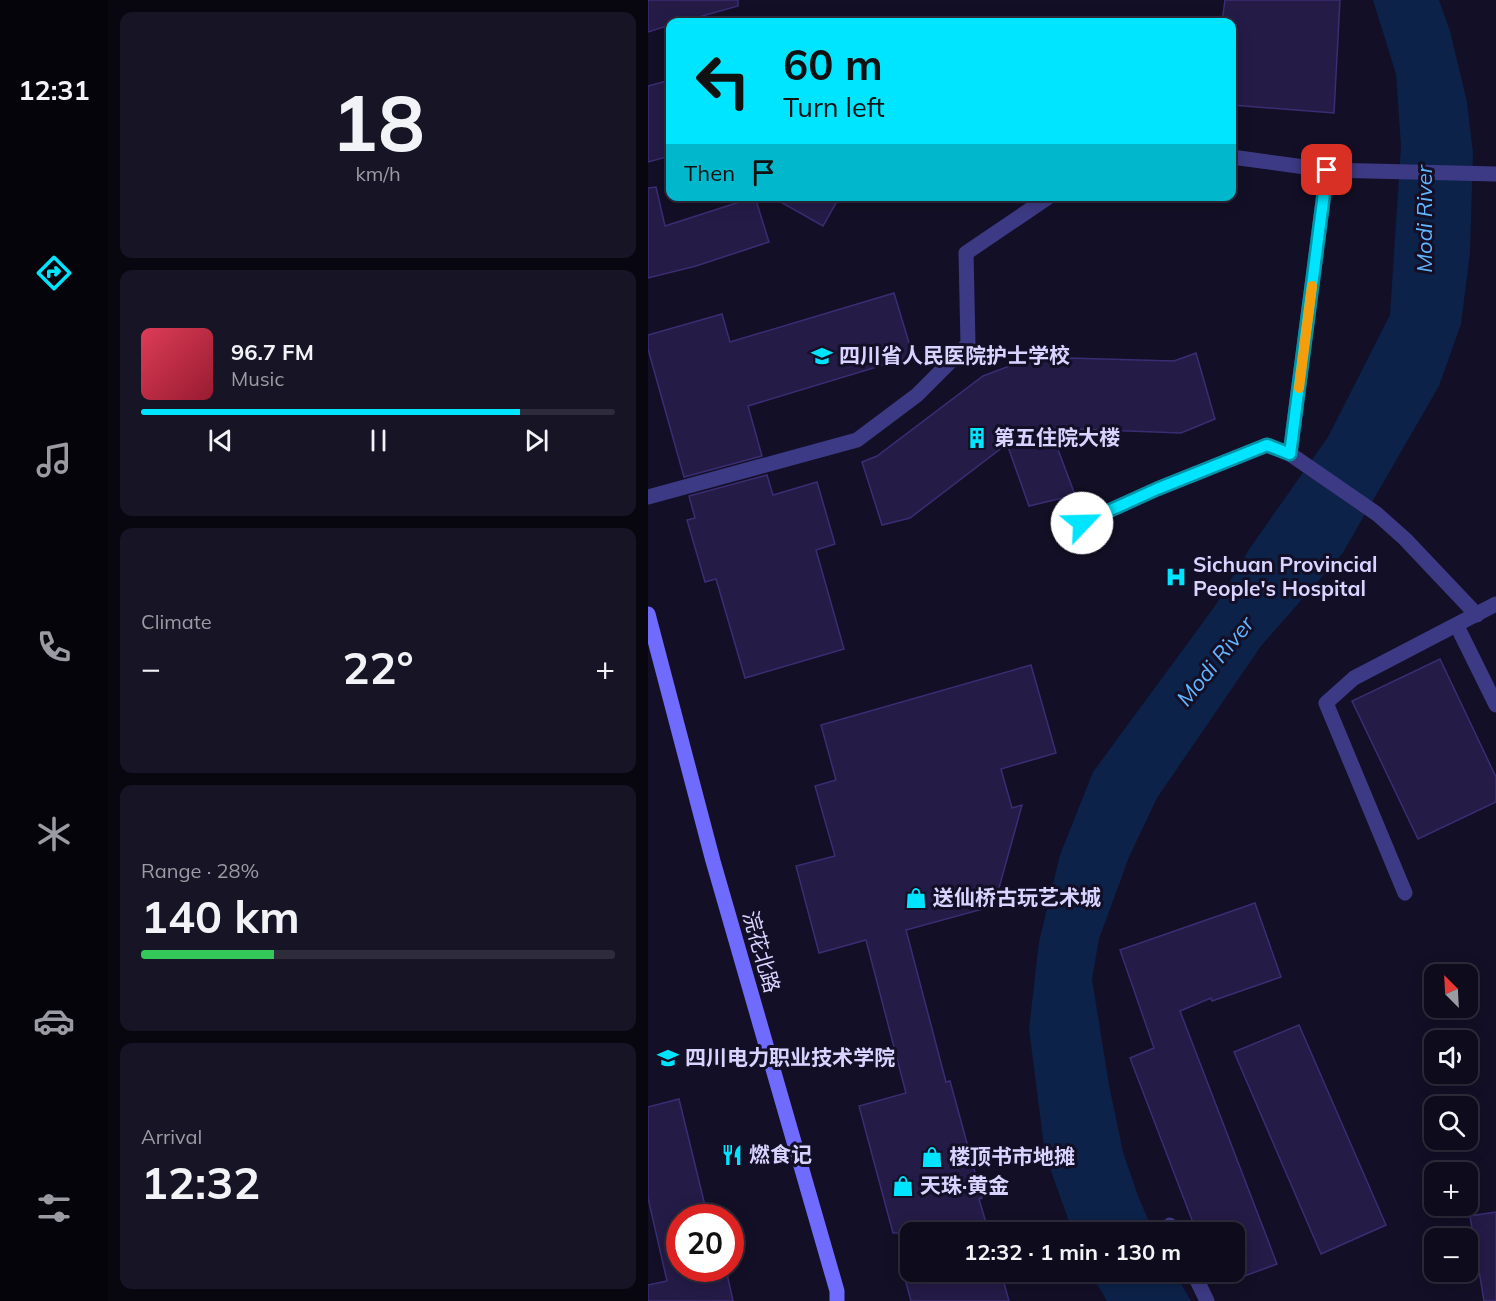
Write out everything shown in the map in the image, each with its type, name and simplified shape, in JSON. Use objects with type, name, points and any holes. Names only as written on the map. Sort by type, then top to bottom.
[{"type":"street","name":"浣花北路","points":[[648,614],[713,861],[837,1291],[837,1301]]},
{"type":"lane","points":[[1236,158],[1327,170],[1490,173]]},
{"type":"lane","points":[[1290,454],[1327,170]]},
{"type":"lane","points":[[648,497],[857,440],[917,395],[968,344],[966,253],[1043,201]]},
{"type":"lane","points":[[1082,523],[1157,489],[1267,445],[1290,454],[1377,514],[1405,539],[1477,615]]},
{"type":"lane","points":[[1404,893],[1326,703],[1354,678],[1496,604]]},
{"type":"lane","points":[[1457,626],[1496,705]]},
{"type":"lane","points":[[1197,1282],[1206,1301]]},
{"type":"water","name":"Modi River","points":[[1373,0],[1439,0],[1450,31],[1467,102],[1473,153],[1470,253],[1461,324],[1439,386],[1342,554],[1261,646],[1157,798],[1129,857],[1099,939],[1092,979],[1109,1085],[1123,1152],[1149,1222],[1069,1222],[1045,1154],[1029,1029],[1039,942],[1060,855],[1093,772],[1215,606],[1250,548],[1328,437],[1390,315],[1401,146],[1396,74]]},
{"type":"water","points":[[1096,1282],[1180,1282],[1191,1301],[1107,1301]]},
{"type":"building","points":[[648,0],[738,0],[738,6],[695,18],[666,18],[666,26],[648,32]]},
{"type":"building","points":[[1225,0],[1340,0],[1334,113],[1236,105],[1236,18],[1223,18]]},
{"type":"building","points":[[666,81],[666,157],[648,162],[648,86]]},
{"type":"building","points":[[656,187],[665,226],[743,201],[756,201],[769,242],[696,266],[648,278],[648,188]]},
{"type":"building","points":[[779,201],[837,201],[823,226]]},
{"type":"building","points":[[894,293],[913,356],[748,406],[762,456],[684,477],[648,349],[648,335],[722,314],[730,342]]},
{"type":"building","name":"第五住院大楼","points":[[1196,353],[1215,419],[1181,433],[1050,428],[1075,495],[1029,506],[1007,444],[910,518],[882,525],[862,462],[877,456],[983,376],[1033,357],[1174,361]]},
{"type":"building","points":[[767,475],[773,495],[817,482],[835,544],[816,550],[844,649],[745,678],[716,579],[705,582],[687,520],[695,518],[689,496]]},
{"type":"building","points":[[1440,659],[1496,777],[1496,802],[1418,839],[1352,701]]},
{"type":"building","points":[[1031,665],[1056,753],[1001,769],[1012,808],[1022,805],[994,906],[906,930],[946,1082],[950,1081],[982,1198],[979,1199],[986,1222],[900,1222],[900,1233],[893,1233],[859,1106],[906,1093],[866,940],[819,953],[796,866],[835,856],[815,786],[836,780],[821,725]]},
{"type":"building","points":[[1255,903],[1281,977],[1212,1001],[1211,998],[1180,1011],[1277,1264],[1245,1276],[1245,1222],[1193,1222],[1130,1058],[1154,1048],[1120,950]]},
{"type":"building","points":[[1299,1025],[1386,1225],[1321,1254],[1234,1052]]},
{"type":"building","points":[[679,1099],[705,1204],[666,1204],[666,1277],[648,1198],[648,1107]]},
{"type":"building","points":[[1496,1212],[1496,1301],[1484,1301],[1478,1265],[1478,1228],[1472,1228],[1470,1216]]},
{"type":"building","points":[[666,1281],[729,1282],[733,1301],[648,1301],[648,1285]]},
{"type":"building","points":[[906,1282],[1004,1282],[1009,1301],[911,1301]]},
{"type":"slow traffic","points":[[1299,388],[1312,286]]},
{"type":"place","name":"四川省人民医院护士学校","points":[[822,356]]},
{"type":"place","name":"第五住院大楼","points":[[977,438]]},
{"type":"place","name":"Sichuan Provincial People's Hospital","points":[[1176,577]]},
{"type":"place","name":"送仙桥古玩艺术城","points":[[916,898]]},
{"type":"place","name":"四川电力职业技术学院","points":[[668,1058]]},
{"type":"place","name":"燃食记","points":[[732,1155]]},
{"type":"place","name":"楼顶书市地摊","points":[[932,1157]]},
{"type":"place","name":"天珠·黄金","points":[[903,1186]]},
{"type":"route","points":[[1082,523],[1157,489],[1267,445],[1290,454],[1327,170]]}]
